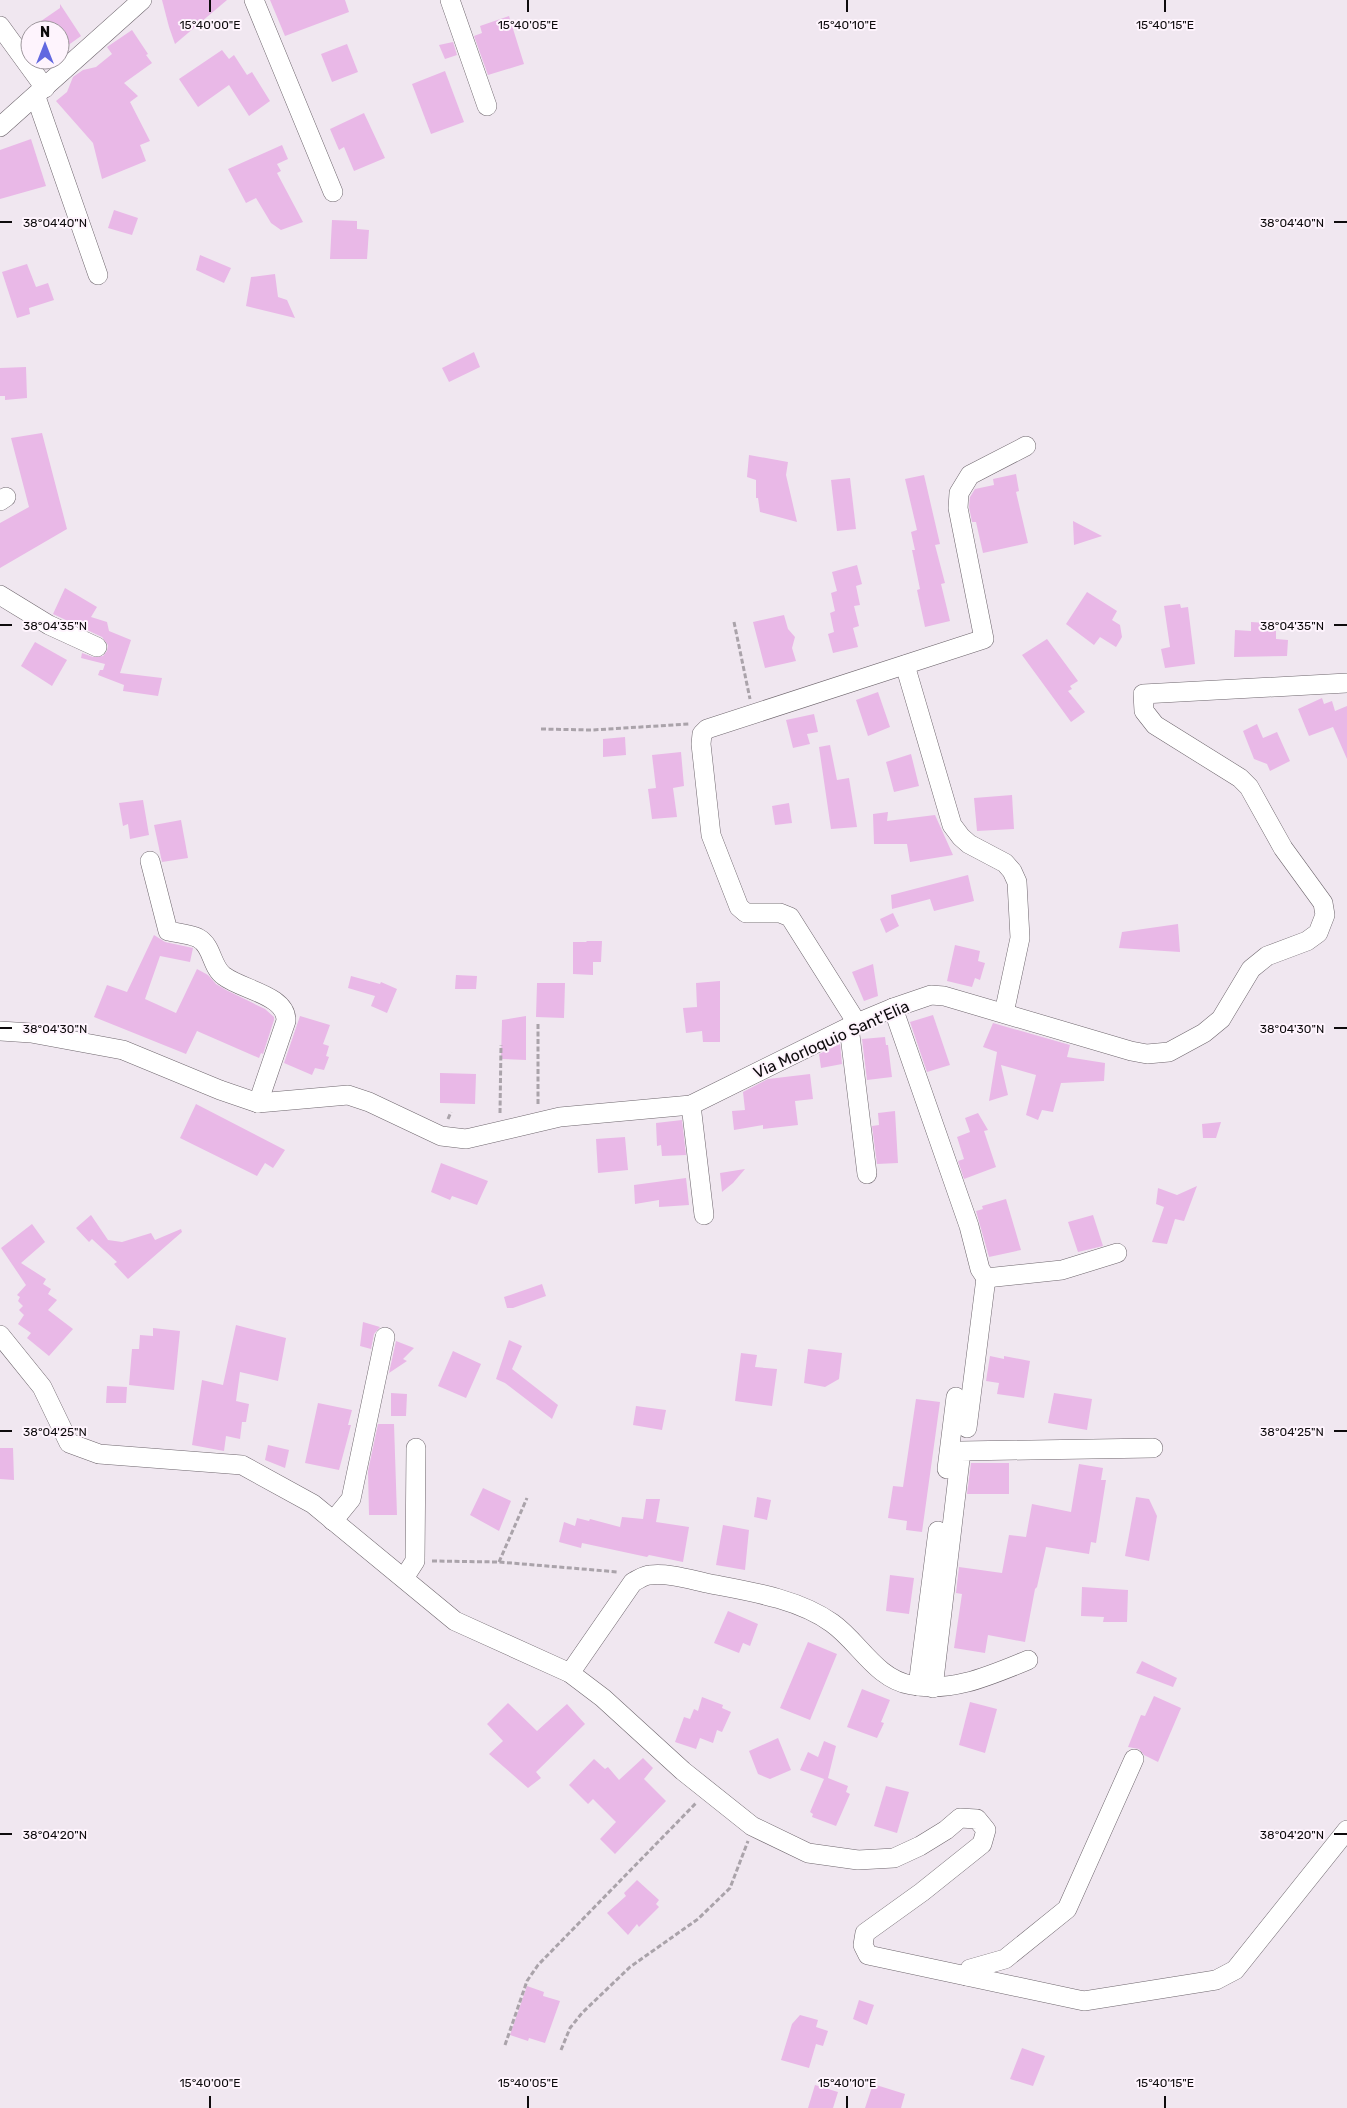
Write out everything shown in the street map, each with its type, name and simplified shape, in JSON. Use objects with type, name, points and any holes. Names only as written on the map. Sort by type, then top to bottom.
[{"type":"street","points":[[0,127],[142,0]]},
{"type":"street","points":[[254,0],[334,192]]},
{"type":"street","points":[[450,0],[487,106]]},
{"type":"street","points":[[0,26],[40,93],[98,275]]},
{"type":"street","points":[[867,1174],[853,1025],[790,917],[780,913],[746,913],[739,907],[711,835],[701,744],[702,734],[707,729],[984,639],[958,508],[959,493],[970,475],[1026,446]]},
{"type":"street","points":[[0,595],[49,625],[97,646]]},
{"type":"street","points":[[904,665],[952,825],[969,844],[1005,863],[1012,871],[1017,882],[1020,938],[1004,1013]]},
{"type":"street","name":"Via Morloquio Sant'Elia","points":[[0,1031],[31,1033],[123,1050],[220,1090],[258,1103],[348,1095],[369,1102],[442,1136],[466,1138],[560,1117],[691,1105],[853,1025],[893,1008],[931,995],[944,996],[1131,1051],[1147,1054],[1169,1052],[1204,1033],[1221,1019],[1251,969],[1267,956],[1307,941],[1318,933],[1325,916],[1323,903],[1283,848],[1249,787],[1240,778],[1155,725],[1144,711],[1143,694],[1347,683]]},
{"type":"street","points":[[150,861],[168,931],[198,938],[207,946],[216,966],[224,976],[280,1004],[286,1013],[286,1021],[258,1103]]},
{"type":"street","points":[[893,1008],[969,1226],[980,1269],[986,1278],[967,1428]]},
{"type":"street","points":[[691,1105],[704,1215]]},
{"type":"street","points":[[986,1278],[1062,1270],[1117,1253]]},
{"type":"street","points":[[0,1335],[42,1387],[69,1443],[99,1454],[242,1465],[313,1504],[456,1621],[570,1673],[603,1698],[708,1791],[752,1826],[808,1853],[858,1860],[894,1858],[920,1846],[946,1830],[960,1818],[977,1819],[986,1830],[982,1844],[922,1892],[865,1933],[863,1945],[868,1955],[1084,2001],[1216,1980],[1235,1970],[1347,1830]]},
{"type":"street","points":[[334,1521],[351,1500],[385,1337]]},
{"type":"street","points":[[925,1687],[956,1397]]},
{"type":"street","points":[[404,1578],[415,1561],[416,1448]]},
{"type":"street","points":[[925,1687],[961,1451],[1153,1448]]},
{"type":"street","points":[[570,1673],[632,1582],[648,1575],[670,1576],[764,1594],[807,1610],[830,1621],[846,1634],[890,1678],[925,1687],[958,1685],[990,1676],[1028,1660]]},
{"type":"street","points":[[967,1976],[970,1969],[1005,1959],[1067,1909],[1134,1759]]},
{"type":"path","points":[[734,622],[753,714]]},
{"type":"path","points":[[542,730],[592,730],[688,724],[702,734]]},
{"type":"path","points":[[538,1024],[538,1122]]},
{"type":"path","points":[[500,1131],[501,1045]]},
{"type":"path","points":[[499,1562],[527,1498]]},
{"type":"path","points":[[415,1561],[499,1562],[622,1572],[632,1582]]},
{"type":"path","points":[[505,2045],[527,1981],[538,1965],[708,1791]]},
{"type":"path","points":[[561,2050],[570,2028],[582,2013],[630,1966],[698,1919],[730,1888],[744,1854],[752,1826]]},
{"type":"building","points":[[162,0],[227,0],[175,44]]},
{"type":"building","points":[[270,0],[345,0],[349,12],[285,36]]},
{"type":"building","points":[[60,4],[81,36],[70,44],[70,20],[43,20],[60,8]]},
{"type":"building","points":[[509,16],[524,64],[488,75],[474,36],[482,33],[480,26]]},
{"type":"building","points":[[132,30],[152,63],[124,83],[138,96],[130,102],[150,141],[140,145],[146,161],[102,179],[93,143],[56,101],[67,92],[73,77],[83,70],[96,67],[112,54],[107,47]]},
{"type":"building","points":[[453,42],[457,55],[445,59],[439,45]]},
{"type":"building","points":[[347,44],[358,72],[332,82],[321,54]]},
{"type":"building","points":[[222,50],[229,59],[234,55],[247,75],[252,72],[270,101],[249,116],[229,85],[198,107],[179,79]]},
{"type":"building","points":[[445,71],[464,122],[431,134],[412,84]]},
{"type":"building","points":[[364,113],[385,158],[354,171],[344,147],[339,150],[330,129]]},
{"type":"building","points":[[31,139],[46,186],[0,199],[0,150]]},
{"type":"building","points":[[282,145],[288,159],[277,164],[281,171],[277,173],[303,222],[281,230],[271,223],[256,198],[246,203],[228,169]]},
{"type":"building","points":[[114,210],[138,218],[132,235],[108,228]]},
{"type":"building","points":[[332,220],[357,221],[357,229],[369,230],[367,259],[330,259]]},
{"type":"building","points":[[200,255],[231,268],[224,283],[196,270]]},
{"type":"building","points":[[27,264],[36,287],[48,283],[54,300],[29,308],[30,314],[17,318],[2,272]]},
{"type":"building","points":[[275,274],[278,297],[287,300],[295,318],[246,306],[251,277]]},
{"type":"building","points":[[474,352],[480,367],[449,382],[442,368]]},
{"type":"building","points":[[26,367],[27,398],[5,400],[5,396],[0,396],[0,368]]},
{"type":"building","points":[[42,433],[67,529],[0,568],[0,523],[29,507],[11,438]]},
{"type":"building","points":[[749,455],[788,462],[786,475],[797,522],[760,512],[758,498],[756,498],[756,480],[747,477]]},
{"type":"building","points":[[1016,474],[1019,491],[1016,492],[1028,543],[983,553],[976,522],[972,522],[969,507],[970,497],[975,489],[994,485],[993,479]]},
{"type":"building","points":[[924,475],[940,544],[935,545],[945,583],[941,584],[950,621],[925,627],[917,590],[920,589],[912,550],[915,550],[911,532],[917,530],[905,479]]},
{"type":"building","points":[[850,478],[856,529],[837,531],[831,480]]},
{"type":"building","points":[[1073,521],[1102,536],[1074,545]]},
{"type":"building","points":[[857,565],[862,584],[856,586],[860,605],[854,606],[859,626],[853,628],[858,647],[833,653],[828,634],[834,632],[830,613],[835,611],[831,593],[837,591],[832,572]]},
{"type":"building","points":[[65,588],[97,607],[91,617],[107,622],[109,631],[131,640],[120,673],[162,678],[158,696],[123,691],[124,685],[98,675],[100,670],[103,670],[105,664],[81,658],[82,653],[93,657],[103,656],[107,651],[108,645],[102,637],[53,614]]},
{"type":"building","points":[[1087,592],[1117,611],[1112,620],[1120,625],[1122,637],[1116,647],[1100,637],[1094,645],[1066,624]]},
{"type":"building","points":[[1180,604],[1181,608],[1188,607],[1195,664],[1165,668],[1161,649],[1170,647],[1164,606]]},
{"type":"building","points":[[784,615],[788,629],[795,637],[792,648],[796,661],[765,668],[753,622]]},
{"type":"building","points":[[1251,622],[1267,623],[1267,631],[1276,631],[1276,639],[1288,640],[1287,656],[1234,657],[1235,630],[1251,631]]},
{"type":"building","points":[[1047,639],[1078,681],[1070,686],[1072,689],[1068,691],[1085,712],[1071,722],[1022,655]]},
{"type":"building","points":[[35,642],[67,660],[52,686],[21,666]]},
{"type":"building","points":[[878,692],[890,727],[868,736],[856,700]]},
{"type":"building","points":[[1322,698],[1324,704],[1332,701],[1335,711],[1347,706],[1347,759],[1333,727],[1309,736],[1298,709]]},
{"type":"building","points":[[814,714],[818,732],[807,734],[810,744],[793,748],[786,720]]},
{"type":"building","points":[[1257,724],[1263,738],[1277,732],[1290,761],[1270,771],[1267,764],[1254,759],[1243,731]]},
{"type":"building","points":[[625,737],[626,755],[603,757],[603,739]]},
{"type":"building","points":[[830,745],[837,780],[849,778],[857,827],[831,829],[819,747]]},
{"type":"building","points":[[681,752],[684,786],[673,788],[677,817],[652,819],[648,789],[656,788],[652,755]]},
{"type":"building","points":[[911,754],[919,786],[894,792],[886,762]]},
{"type":"building","points":[[1012,795],[1014,829],[977,831],[974,798]]},
{"type":"building","points":[[143,800],[149,835],[130,839],[128,824],[123,826],[119,803]]},
{"type":"building","points":[[789,803],[792,823],[775,825],[772,806]]},
{"type":"building","points":[[888,812],[887,821],[935,815],[953,855],[910,862],[907,844],[874,844],[873,814]]},
{"type":"building","points":[[181,820],[188,858],[162,862],[154,825]]},
{"type":"building","points":[[968,875],[974,901],[934,911],[930,899],[892,909],[891,895]]},
{"type":"building","points":[[893,913],[899,926],[886,933],[880,919]]},
{"type":"building","points":[[1178,924],[1180,952],[1119,948],[1122,932]]},
{"type":"building","points":[[154,935],[165,942],[193,948],[190,962],[160,956],[145,999],[176,1013],[197,969],[208,975],[216,984],[265,1009],[274,1017],[263,1054],[261,1053],[259,1058],[197,1031],[186,1054],[94,1017],[107,985],[127,992]]},
{"type":"building","points":[[602,941],[601,962],[593,962],[593,975],[573,974],[573,942]]},
{"type":"building","points":[[955,945],[980,951],[978,961],[985,963],[980,980],[975,978],[972,987],[947,981]]},
{"type":"building","points":[[873,964],[878,996],[864,1001],[852,972]]},
{"type":"building","points":[[456,975],[477,976],[476,989],[455,989]]},
{"type":"building","points":[[351,976],[380,984],[381,982],[397,989],[387,1013],[371,1006],[375,996],[348,988]]},
{"type":"building","points":[[720,981],[720,1042],[703,1042],[702,1031],[686,1033],[683,1008],[697,1007],[696,983]]},
{"type":"building","points":[[537,983],[565,983],[564,1018],[536,1017]]},
{"type":"building","points":[[933,1015],[950,1065],[927,1072],[910,1022]]},
{"type":"building","points":[[300,1016],[330,1025],[323,1044],[329,1046],[326,1056],[329,1057],[324,1070],[315,1068],[312,1075],[284,1063]]},
{"type":"building","points":[[526,1016],[526,1060],[501,1059],[502,1020]]},
{"type":"building","points":[[993,1023],[1070,1045],[1067,1057],[1105,1063],[1104,1081],[1061,1083],[1053,1112],[1042,1110],[1038,1120],[1026,1115],[1036,1075],[1001,1065],[1008,1095],[989,1101],[997,1052],[983,1047]]},
{"type":"building","points":[[885,1037],[886,1045],[888,1045],[892,1077],[867,1080],[862,1039]]},
{"type":"building","points":[[840,1044],[842,1064],[821,1068],[819,1054]]},
{"type":"building","points":[[440,1073],[476,1074],[475,1104],[440,1103]]},
{"type":"building","points":[[810,1074],[813,1099],[795,1101],[798,1125],[763,1129],[763,1125],[734,1130],[732,1111],[745,1110],[743,1092],[768,1079]]},
{"type":"building","points":[[196,1104],[285,1150],[273,1168],[265,1163],[257,1176],[180,1138]]},
{"type":"building","points":[[895,1111],[898,1163],[877,1164],[872,1126],[879,1125],[878,1113]]},
{"type":"building","points":[[978,1113],[988,1130],[984,1131],[996,1167],[964,1179],[958,1161],[964,1159],[957,1137],[970,1132],[965,1118]]},
{"type":"building","points":[[682,1120],[686,1155],[662,1156],[661,1145],[657,1146],[656,1123]]},
{"type":"building","points":[[1221,1122],[1216,1138],[1203,1138],[1202,1124]]},
{"type":"building","points":[[625,1137],[628,1170],[598,1173],[596,1139]]},
{"type":"building","points":[[441,1163],[488,1181],[477,1205],[452,1196],[450,1200],[431,1192]]},
{"type":"building","points":[[745,1169],[733,1183],[722,1192],[720,1173]]},
{"type":"building","points":[[686,1178],[689,1205],[659,1207],[659,1200],[635,1204],[634,1185]]},
{"type":"building","points":[[1197,1186],[1184,1221],[1175,1219],[1167,1244],[1152,1242],[1164,1207],[1156,1204],[1158,1188],[1177,1195]]},
{"type":"building","points":[[1006,1199],[1021,1250],[989,1257],[976,1211],[983,1209],[982,1206]]},
{"type":"building","points":[[91,1215],[108,1240],[122,1242],[151,1233],[155,1240],[181,1229],[182,1232],[128,1279],[114,1264],[117,1262],[92,1239],[89,1242],[76,1228]]},
{"type":"building","points":[[1093,1215],[1103,1246],[1078,1252],[1068,1222]]},
{"type":"building","points":[[32,1224],[45,1242],[21,1263],[46,1279],[43,1284],[51,1289],[48,1294],[57,1300],[48,1310],[73,1329],[49,1356],[27,1338],[31,1333],[18,1324],[24,1315],[19,1310],[23,1306],[18,1301],[20,1297],[17,1295],[26,1285],[1,1248]]},
{"type":"building","points":[[542,1284],[546,1296],[513,1308],[507,1308],[504,1297]]},
{"type":"building","points":[[363,1322],[380,1327],[374,1334],[371,1349],[360,1346]]},
{"type":"building","points":[[236,1325],[286,1338],[278,1381],[240,1372],[236,1401],[249,1404],[246,1422],[242,1422],[240,1439],[226,1436],[224,1451],[192,1445],[202,1380],[223,1385]]},
{"type":"building","points":[[153,1328],[180,1331],[174,1390],[129,1385],[132,1349],[139,1349],[140,1335],[153,1336]]},
{"type":"building","points":[[509,1340],[522,1346],[512,1369],[558,1405],[552,1419],[505,1383],[496,1379]]},
{"type":"building","points":[[396,1341],[414,1348],[403,1359],[407,1361],[389,1373]]},
{"type":"building","points":[[808,1349],[842,1353],[839,1379],[825,1387],[804,1383]]},
{"type":"building","points":[[453,1351],[481,1364],[466,1398],[438,1386]]},
{"type":"building","points":[[741,1353],[757,1355],[755,1367],[777,1369],[772,1406],[735,1401]]},
{"type":"building","points":[[990,1356],[1004,1359],[1004,1356],[1030,1361],[1024,1398],[997,1394],[999,1383],[986,1381]]},
{"type":"building","points":[[107,1386],[127,1387],[126,1403],[106,1403]]},
{"type":"building","points":[[391,1393],[407,1394],[406,1416],[391,1416]]},
{"type":"building","points":[[1054,1393],[1092,1399],[1087,1430],[1048,1423]]},
{"type":"building","points":[[916,1399],[940,1402],[922,1532],[906,1530],[907,1521],[888,1518],[893,1486],[903,1487]]},
{"type":"building","points":[[318,1403],[352,1410],[348,1425],[351,1425],[339,1470],[305,1463]]},
{"type":"building","points":[[636,1406],[666,1410],[662,1430],[633,1425]]},
{"type":"building","points":[[378,1424],[394,1424],[397,1515],[369,1515],[368,1471]]},
{"type":"building","points":[[268,1445],[289,1450],[285,1468],[265,1460]]},
{"type":"building","points":[[0,1448],[13,1448],[14,1480],[0,1479]]},
{"type":"building","points":[[971,1463],[1009,1463],[1009,1494],[967,1494]]},
{"type":"building","points":[[1079,1464],[1103,1468],[1101,1480],[1106,1480],[1096,1543],[1091,1542],[1089,1554],[1046,1547],[1035,1589],[1025,1642],[988,1635],[985,1653],[954,1648],[962,1594],[956,1593],[959,1567],[1002,1573],[1009,1535],[1026,1537],[1032,1504],[1071,1512]]},
{"type":"building","points":[[483,1488],[511,1501],[499,1531],[470,1515]]},
{"type":"building","points":[[757,1497],[771,1500],[767,1520],[754,1517]]},
{"type":"building","points":[[1136,1497],[1149,1499],[1157,1516],[1149,1561],[1125,1556]]},
{"type":"building","points":[[646,1499],[660,1499],[656,1522],[689,1527],[683,1562],[649,1555],[647,1557],[582,1543],[581,1548],[559,1542],[564,1522],[575,1526],[577,1518],[589,1521],[590,1519],[620,1527],[622,1517],[643,1519]]},
{"type":"building","points":[[723,1525],[749,1530],[745,1570],[716,1565]]},
{"type":"building","points":[[890,1575],[914,1578],[909,1614],[886,1611]]},
{"type":"building","points":[[1082,1587],[1128,1590],[1127,1622],[1103,1622],[1104,1617],[1081,1616]]},
{"type":"building","points":[[728,1611],[758,1624],[750,1646],[743,1643],[739,1653],[714,1643]]},
{"type":"building","points":[[808,1642],[837,1654],[810,1720],[780,1708]]},
{"type":"building","points":[[1142,1661],[1177,1678],[1173,1687],[1136,1673]]},
{"type":"building","points":[[862,1689],[890,1700],[881,1722],[884,1723],[877,1738],[847,1727]]},
{"type":"building","points":[[1154,1696],[1181,1708],[1158,1762],[1144,1755],[1139,1749],[1128,1747],[1141,1715],[1145,1716]]},
{"type":"building","points":[[702,1697],[723,1705],[722,1708],[731,1712],[722,1732],[717,1730],[713,1743],[700,1738],[696,1749],[675,1742],[684,1717],[690,1719],[694,1709],[698,1711]]},
{"type":"building","points":[[970,1702],[997,1709],[985,1753],[959,1745]]},
{"type":"building","points":[[508,1703],[537,1731],[567,1704],[585,1724],[536,1772],[541,1778],[528,1788],[489,1754],[503,1741],[487,1724]]},
{"type":"building","points":[[778,1738],[791,1770],[770,1779],[758,1774],[749,1751]]},
{"type":"building","points":[[824,1741],[836,1746],[828,1778],[848,1786],[846,1792],[850,1794],[836,1826],[812,1817],[813,1814],[810,1812],[824,1779],[800,1770],[808,1752],[818,1757]]},
{"type":"building","points":[[643,1758],[653,1768],[644,1779],[666,1801],[615,1854],[600,1839],[616,1822],[593,1799],[588,1804],[569,1785],[594,1759],[605,1769],[608,1767],[619,1780]]},
{"type":"building","points":[[886,1786],[909,1792],[897,1833],[874,1826]]},
{"type":"building","points":[[637,1880],[659,1900],[656,1904],[659,1907],[639,1927],[637,1924],[628,1935],[607,1913],[626,1896],[624,1893]]},
{"type":"building","points":[[527,1986],[544,1992],[543,1996],[560,2001],[545,2043],[529,2038],[528,2041],[510,2035]]},
{"type":"building","points":[[859,2000],[874,2005],[867,2025],[853,2019]]},
{"type":"building","points":[[800,2015],[818,2020],[816,2027],[828,2031],[823,2046],[816,2044],[809,2068],[781,2060],[792,2024]]},
{"type":"building","points":[[1022,2048],[1045,2056],[1033,2086],[1010,2079]]},
{"type":"building","points":[[873,2084],[905,2094],[901,2108],[865,2108]]},
{"type":"building","points":[[815,2085],[838,2092],[833,2108],[808,2108]]}]
